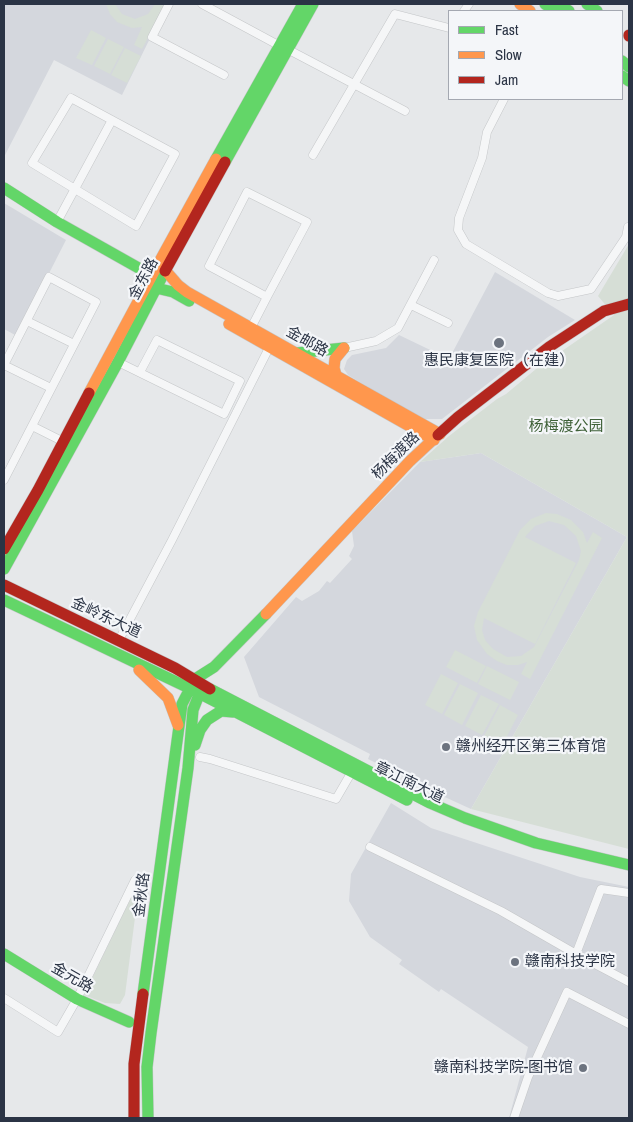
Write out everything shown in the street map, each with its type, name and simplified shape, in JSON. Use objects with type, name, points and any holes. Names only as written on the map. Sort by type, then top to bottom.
[{"type":"main road","name":"金东路","points":[[6,566],[118,362],[165,270],[285,48],[303,4]]},
{"type":"main road","name":"金东路","points":[[4,549],[64,442],[152,275],[285,48],[313,4]]},
{"type":"main road","points":[[4,188],[57,222],[152,275]]},
{"type":"main road","name":"金邮路","points":[[165,270],[187,292],[251,328],[272,344],[297,353],[336,375],[437,437]]},
{"type":"main road","name":"金邮路","points":[[156,288],[173,292],[272,344],[437,437]]},
{"type":"main road","name":"杨梅渡路","points":[[197,686],[410,461],[458,417],[549,346],[604,311],[629,304]]},
{"type":"main road","points":[[297,353],[344,348]]},
{"type":"main road","points":[[336,375],[334,368],[335,359],[344,348]]},
{"type":"main road","points":[[6,566],[10,582],[22,594]]},
{"type":"main road","name":"金岭东大道","points":[[4,585],[120,640],[197,686]]},
{"type":"main road","name":"金岭东大道","points":[[7,602],[126,659],[197,686]]},
{"type":"main road","points":[[126,659],[161,690],[170,702],[179,726]]},
{"type":"main road","name":"章江南大道","points":[[197,686],[234,712],[533,850],[629,872]]},
{"type":"main road","name":"章江南大道","points":[[197,686],[354,768]]},
{"type":"main road","name":"金秋路","points":[[134,1118],[134,1064],[182,704],[197,686]]},
{"type":"main road","name":"金秋路","points":[[148,1118],[147,1067],[188,768],[197,686]]},
{"type":"main road","points":[[188,768],[200,730],[206,720],[221,711],[234,712]]},
{"type":"main road","name":"章江南大道","points":[[496,834],[629,864]]},
{"type":"main road","name":"金元路","points":[[4,954],[77,999],[128,1022]]},
{"type":"street","points":[[169,4],[152,37],[224,75]]},
{"type":"street","points":[[202,4],[405,111]]},
{"type":"street","points":[[313,155],[395,14],[448,28]]},
{"type":"street","points":[[71,98],[175,154],[136,226],[75,189],[32,163],[71,98]]},
{"type":"street","points":[[503,100],[487,132],[482,158],[459,218],[458,230],[466,244],[548,294],[558,296],[591,289],[626,237],[628,227]]},
{"type":"street","points":[[57,222],[112,120]]},
{"type":"street","points":[[251,328],[307,222],[247,192],[209,266],[267,297]]},
{"type":"street","points":[[344,348],[376,341],[398,328],[434,260]]},
{"type":"street","points":[[4,480],[96,302],[49,277],[4,365],[51,388]]},
{"type":"street","points":[[411,305],[448,324]]},
{"type":"street","points":[[26,321],[74,344]]},
{"type":"street","points":[[118,362],[224,414],[240,381],[157,340],[140,372]]},
{"type":"street","points":[[120,640],[272,344]]},
{"type":"street","points":[[32,426],[64,442]]},
{"type":"street","points":[[200,758],[210,759],[336,799],[354,768]]},
{"type":"street","points":[[370,847],[501,910],[576,954],[629,982]]},
{"type":"street","points":[[4,998],[58,1032],[77,999],[135,880]]},
{"type":"street","points":[[576,954],[601,889],[629,893]]},
{"type":"street","points":[[514,1118],[528,1077],[567,992],[629,1024]]},
{"type":"shaded area","points":[[4,4],[167,4],[122,95],[54,60],[4,157]]},
{"type":"shaded area","points":[[4,203],[66,240],[17,336],[4,329]]},
{"type":"shaded area","name":"惠民康复医院（在建）","points":[[495,272],[575,320],[548,337],[442,419],[421,419],[348,375],[344,369],[347,360],[352,355],[386,348],[399,335],[449,359]]},
{"type":"shaded area","points":[[481,453],[627,537],[471,809],[368,759],[370,754],[259,697],[244,657],[296,597],[302,601],[319,591],[327,581],[330,583],[352,559],[349,556],[354,546],[352,531],[420,462]]},
{"type":"shaded area","name":"赣南科技学院","points":[[391,803],[431,828],[580,877],[629,887],[629,1118],[509,1118],[528,1047],[441,989],[439,992],[399,964],[402,960],[370,937],[349,901],[351,874]]},
{"type":"green space","points":[[106,4],[115,4],[122,14],[135,19],[148,14],[155,4],[166,4],[142,49],[134,45],[142,27],[132,28],[117,22],[110,14]]},
{"type":"green space","points":[[91,30],[106,38],[92,65],[76,58]]},
{"type":"green space","points":[[108,39],[124,47],[110,74],[94,66]]},
{"type":"green space","points":[[125,48],[141,56],[127,83],[111,75]]},
{"type":"green space","name":"杨梅渡公园","points":[[629,244],[629,849],[471,809],[627,537],[481,453],[420,462],[449,436],[506,394],[536,369],[614,315],[598,296]]},
{"type":"green space","points":[[546,513],[557,514],[571,520],[583,532],[587,543],[593,532],[602,538],[530,679],[521,674],[527,662],[518,665],[507,665],[487,654],[477,640],[474,626],[478,612],[520,530],[531,519]],"holes":[[[549,521],[564,525],[576,536],[581,551],[579,560],[534,647],[521,656],[507,657],[493,649],[485,640],[482,630],[484,618],[535,644],[576,563],[525,537],[535,526]]]},
{"type":"green space","points":[[455,650],[486,666],[477,683],[446,667]]},
{"type":"green space","points":[[487,666],[519,682],[510,700],[478,684]]},
{"type":"green space","points":[[441,674],[458,683],[442,714],[425,705]]},
{"type":"green space","points":[[460,684],[478,693],[462,725],[444,715]]},
{"type":"green space","points":[[481,695],[499,704],[482,735],[465,726]]},
{"type":"green space","points":[[500,705],[518,715],[502,746],[484,736]]},
{"type":"green space","points":[[140,879],[125,995],[120,1004],[105,1003],[84,995]]},
{"type":"traffic: fast","points":[[216,159],[303,4]]},
{"type":"traffic: fast","points":[[225,162],[313,4]]},
{"type":"traffic: fast","points":[[545,4],[554,10]]},
{"type":"traffic: fast","points":[[559,4],[568,10]]},
{"type":"traffic: fast","points":[[587,4],[596,10]]},
{"type":"traffic: fast","points":[[623,62],[629,67]]},
{"type":"traffic: fast","points":[[623,77],[629,81]]},
{"type":"traffic: fast","points":[[4,188],[57,222],[151,275]]},
{"type":"traffic: fast","points":[[4,569],[118,362],[165,271]]},
{"type":"traffic: fast","points":[[156,288],[173,292],[189,301]]},
{"type":"traffic: fast","points":[[297,353],[344,348]]},
{"type":"traffic: fast","points":[[4,600],[189,688],[407,800]]},
{"type":"traffic: fast","points":[[143,994],[182,704],[195,679],[214,667],[266,614]]},
{"type":"traffic: fast","points":[[148,1118],[147,1067],[151,1033],[188,768],[193,710],[202,687]]},
{"type":"traffic: fast","points":[[210,689],[430,803],[465,818],[536,843],[629,865]]},
{"type":"traffic: fast","points":[[195,745],[200,730],[207,720],[221,711],[233,712]]},
{"type":"traffic: fast","points":[[4,954],[77,999],[129,1022]]},
{"type":"traffic: slow","points":[[520,4],[529,10]]},
{"type":"traffic: slow","points":[[89,393],[216,159]]},
{"type":"traffic: slow","points":[[165,270],[187,292],[440,434]]},
{"type":"traffic: slow","points":[[229,324],[434,440]]},
{"type":"traffic: slow","points":[[336,375],[334,368],[335,359],[344,348]]},
{"type":"traffic: slow","points":[[266,614],[410,461],[438,435]]},
{"type":"traffic: slow","points":[[139,670],[168,698],[178,725]]},
{"type":"traffic: jam","points":[[165,271],[225,162]]},
{"type":"traffic: jam","points":[[438,435],[458,417],[549,347],[604,311],[629,304]]},
{"type":"traffic: jam","points":[[4,549],[38,490],[89,393]]},
{"type":"traffic: jam","points":[[4,585],[175,668],[210,689]]},
{"type":"traffic: jam","points":[[134,1118],[134,1064],[143,994]]},
{"type":"place","name":"惠民康复医院（在建）","points":[[499,343]]},
{"type":"place","name":"赣州经开区第三体育馆","points":[[446,747]]},
{"type":"place","name":"赣南科技学院","points":[[515,962]]},
{"type":"place","name":"赣南科技学院-图书馆","points":[[583,1068]]}]
